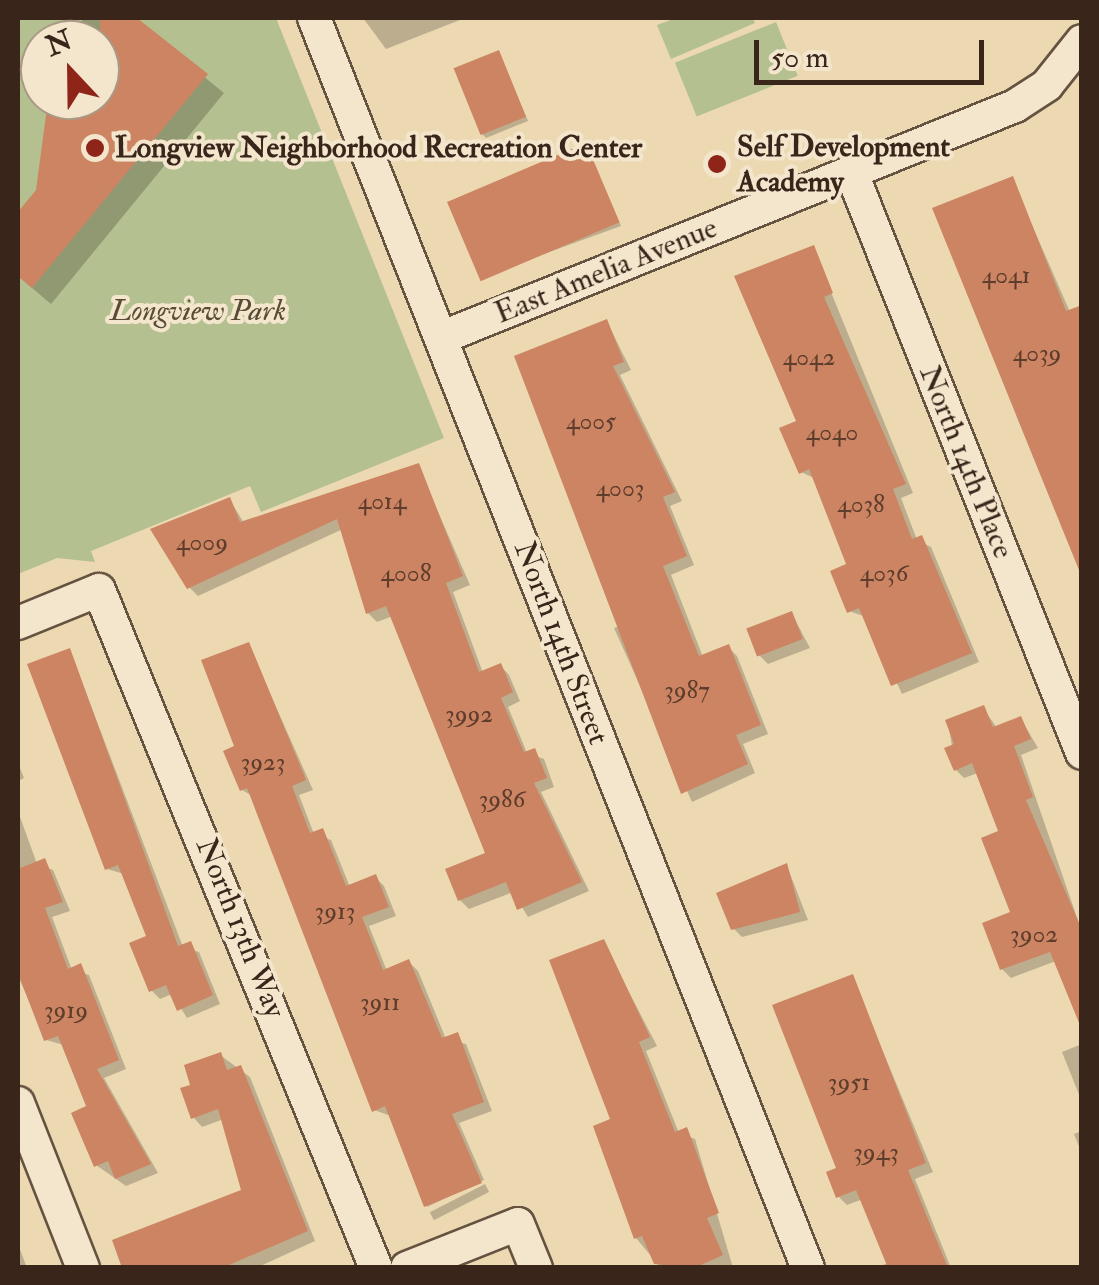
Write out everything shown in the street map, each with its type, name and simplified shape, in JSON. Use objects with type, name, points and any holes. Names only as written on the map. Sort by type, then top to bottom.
[{"type":"street","name":"North 14th Street","points":[[314,18],[808,1268]]},
{"type":"street","name":"East Amelia Avenue","points":[[443,338],[1015,106],[1077,60]]},
{"type":"street","name":"North 14th Place","points":[[851,171],[1082,753]]},
{"type":"street","name":"North 13th Way","points":[[18,622],[99,590],[376,1268]]},
{"type":"street","points":[[18,1103],[83,1268]]},
{"type":"street","points":[[407,1268],[518,1224],[536,1268]]},
{"type":"green space","name":"Longview Park","points":[[18,18],[276,18],[444,438],[261,512],[250,486],[91,551],[95,562],[57,558],[18,574]]},
{"type":"green space","points":[[676,18],[753,18],[755,23],[671,59],[657,25]]},
{"type":"green space","points":[[776,22],[798,76],[697,117],[675,63]]},
{"type":"building","name":"Longview Neighborhood Recreation Center","points":[[137,18],[208,74],[32,288],[18,276],[18,212],[36,190],[45,120],[120,120],[120,20],[100,20]]},
{"type":"building","points":[[499,50],[526,117],[481,135],[454,68]]},
{"type":"building","points":[[586,143],[620,222],[481,281],[447,202]]},
{"type":"building","points":[[1013,176],[1066,311],[1082,305],[1081,575],[932,208]]},
{"type":"building","points":[[814,245],[833,293],[824,297],[906,484],[893,489],[912,539],[922,535],[972,653],[891,686],[859,608],[847,613],[830,571],[846,564],[809,469],[799,474],[779,428],[796,421],[734,276]]},
{"type":"building","points":[[607,319],[624,362],[613,366],[675,492],[663,497],[687,556],[663,566],[699,656],[729,644],[761,725],[736,735],[748,764],[681,794],[514,356]]},
{"type":"building","points":[[419,463],[463,576],[446,583],[479,672],[501,663],[513,692],[501,698],[524,752],[535,748],[547,778],[534,783],[582,882],[517,910],[506,882],[458,901],[445,869],[485,853],[386,606],[366,614],[337,519],[187,589],[150,529],[230,497],[240,522]]},
{"type":"building","points":[[792,611],[803,639],[757,657],[746,629]]},
{"type":"building","points":[[249,642],[306,780],[292,786],[310,833],[323,828],[346,886],[376,874],[389,907],[362,917],[383,970],[409,959],[442,1038],[458,1032],[484,1102],[452,1114],[482,1183],[424,1207],[385,1106],[372,1112],[247,788],[240,791],[223,751],[234,746],[201,660]]},
{"type":"building","points":[[70,648],[178,946],[191,941],[213,995],[177,1011],[166,985],[149,992],[129,943],[146,936],[118,865],[105,870],[27,664]]},
{"type":"building","points":[[984,705],[993,727],[1021,716],[1031,739],[1014,746],[1033,797],[1026,800],[1082,930],[1082,1030],[1050,952],[1000,970],[982,923],[1010,912],[981,838],[998,831],[972,763],[954,771],[944,748],[954,744],[945,720]]},
{"type":"building","points":[[45,858],[63,902],[45,908],[68,969],[81,963],[119,1060],[97,1069],[151,1164],[115,1179],[108,1161],[94,1167],[71,1113],[86,1106],[58,1036],[44,1041],[18,973],[18,869]]},
{"type":"building","points":[[787,863],[800,912],[731,930],[716,893]]},
{"type":"building","points":[[604,939],[650,1037],[639,1042],[675,1132],[687,1127],[719,1213],[707,1218],[723,1255],[694,1268],[654,1264],[642,1236],[634,1239],[593,1126],[610,1119],[549,960]]},
{"type":"building","points":[[853,974],[926,1163],[908,1170],[948,1268],[888,1268],[856,1190],[836,1198],[826,1172],[836,1168],[772,1005]]},
{"type":"building","points":[[221,1052],[227,1070],[241,1065],[308,1231],[222,1268],[122,1268],[112,1240],[241,1190],[218,1109],[191,1119],[180,1088],[190,1085],[184,1065]]},
{"type":"place","name":"Longview Neighborhood Recreation Center","points":[[95,148]]},
{"type":"place","name":"Self Development Academy","points":[[717,164]]}]
